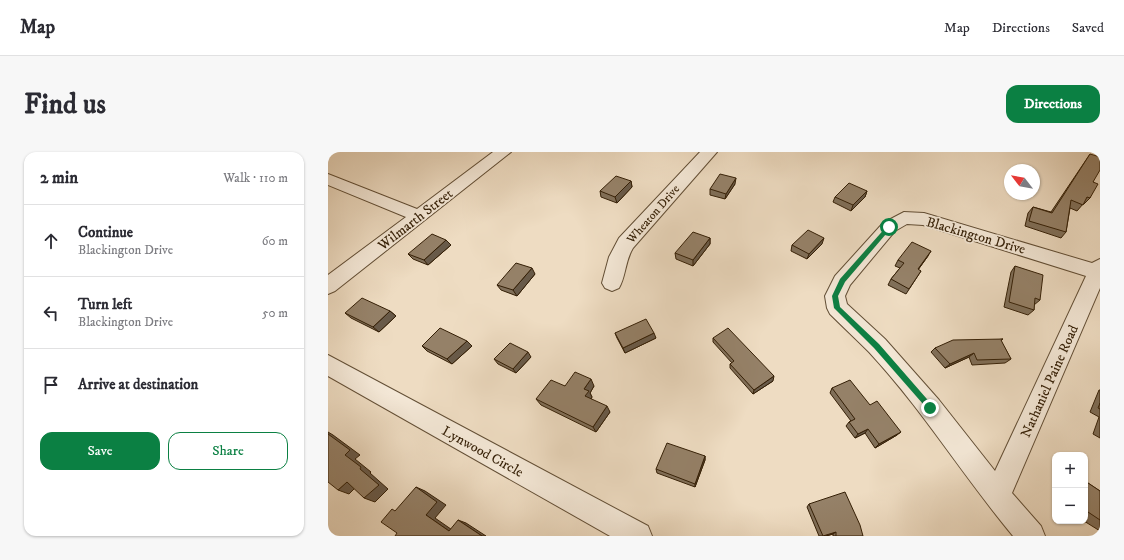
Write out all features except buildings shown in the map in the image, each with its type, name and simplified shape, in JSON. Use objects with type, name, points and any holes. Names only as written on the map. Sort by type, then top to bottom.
[{"type":"street","name":"Wilmarth Street","points":[[328,286],[503,152]]},
{"type":"street","name":"Wheaton Drive","points":[[612,283],[614,266],[618,254],[626,243],[709,152]]},
{"type":"street","points":[[328,179],[419,216]]},
{"type":"street","name":"Blackington Drive","points":[[1032,536],[997,496],[920,397],[877,346],[837,308],[835,296],[842,281],[889,227],[904,218],[924,219],[1099,269]]},
{"type":"street","name":"Nathaniel Paine Road","points":[[997,496],[1099,269]]},
{"type":"street","name":"Lynwood Circle","points":[[328,365],[638,536]]},
{"type":"route","points":[[889,227],[842,281],[835,296],[837,308],[877,346],[930,408]]}]
